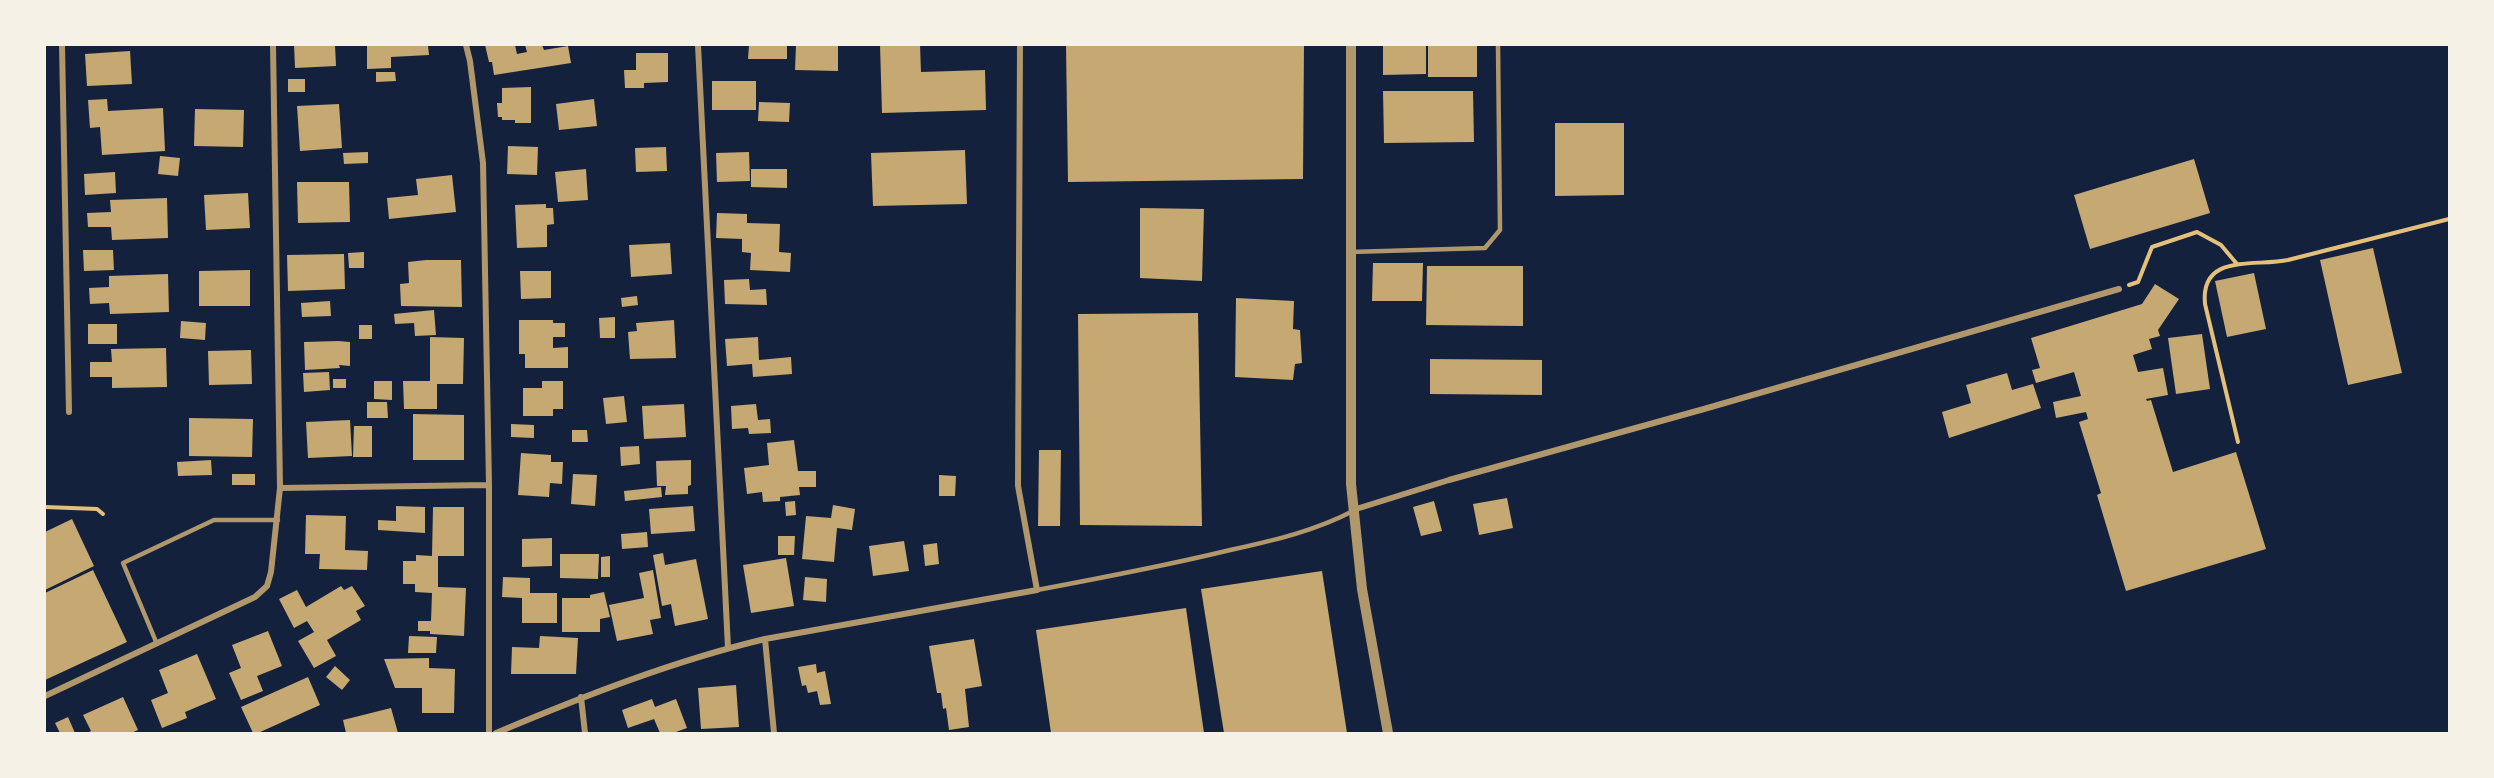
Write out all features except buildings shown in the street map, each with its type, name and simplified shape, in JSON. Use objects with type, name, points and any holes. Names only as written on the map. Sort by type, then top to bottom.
[{"type":"street","points":[[62,45],[69,412]]},
{"type":"street","points":[[45,696],[255,597],[267,586],[275,554],[280,488],[273,45]]},
{"type":"street","points":[[466,45],[483,163],[489,485],[489,733]]},
{"type":"street","points":[[698,45],[728,648]]},
{"type":"street","points":[[496,733],[581,697],[728,648],[765,639],[1037,590],[1018,486],[1020,45]]},
{"type":"street","points":[[1351,45],[1349,443],[1353,511],[1362,589],[1388,733]]},
{"type":"street","points":[[1353,511],[1449,480],[2119,289]]},
{"type":"street","points":[[280,488],[489,485]]},
{"type":"street","points":[[765,639],[774,733]]},
{"type":"street","points":[[581,697],[585,733]]},
{"type":"lane","points":[[1350,252],[1485,248],[1500,230],[1498,45]]},
{"type":"lane","points":[[1037,590],[1132,573],[1254,545],[1311,530],[1353,511]]},
{"type":"lane","points":[[157,644],[123,563],[214,520],[278,520]]},
{"type":"path","points":[[2238,442],[2204,293],[2205,283],[2210,277],[2226,267],[2237,264],[2269,264],[2288,260],[2449,219]]},
{"type":"path","points":[[2119,289],[2138,282],[2152,247],[2197,232],[2221,245],[2237,264]]},
{"type":"path","points":[[45,507],[97,509],[103,514]]}]
